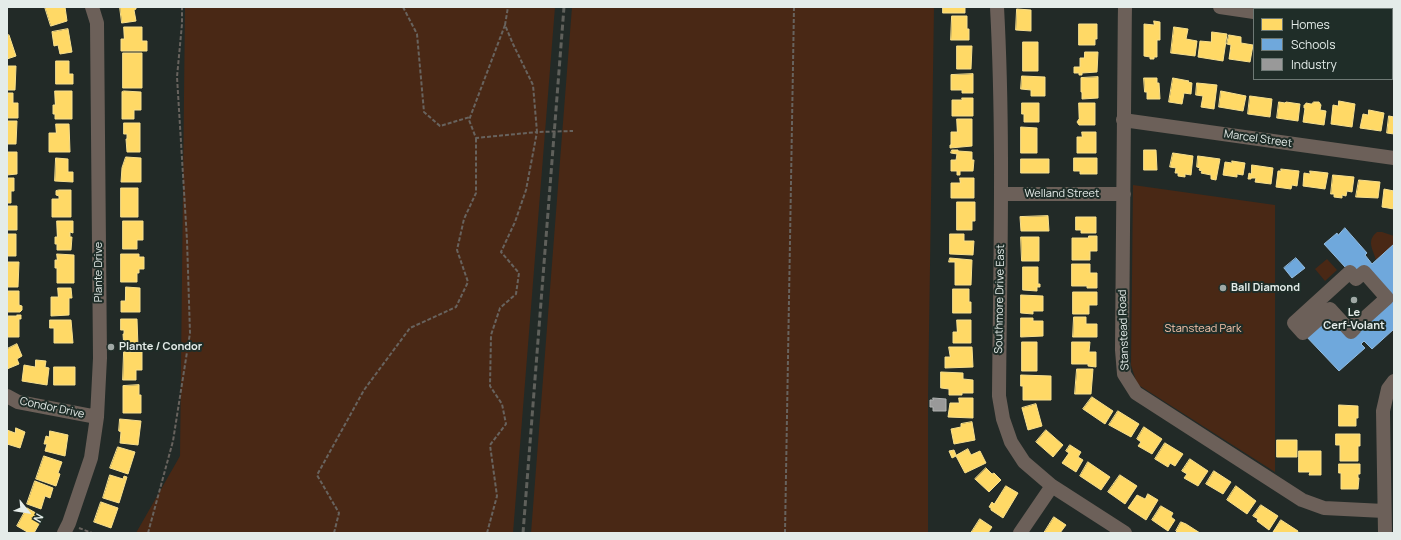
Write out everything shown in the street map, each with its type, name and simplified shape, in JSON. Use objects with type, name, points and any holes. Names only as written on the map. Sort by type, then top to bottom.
[{"type":"street","name":"Plante Drive","points":[[64,533],[69,524],[91,458],[97,417],[100,358],[97,23],[92,7]]},
{"type":"street","name":"Southmore Drive East","points":[[997,7],[1000,60],[1001,194],[999,396],[1003,419],[1011,442],[1024,462],[1052,486],[1124,533]]},
{"type":"street","name":"Stanstead Road","points":[[1125,7],[1122,350],[1124,374],[1136,393],[1302,500],[1324,508],[1384,512]]},
{"type":"street","points":[[1220,7],[1253,12]]},
{"type":"street","name":"Marcel Street","points":[[1123,120],[1394,158]]},
{"type":"street","name":"Welland Street","points":[[1001,194],[1124,194]]},
{"type":"street","points":[[1350,272],[1356,279],[1364,272],[1387,298],[1357,325],[1356,323],[1352,326],[1354,329],[1351,332],[1330,309],[1304,333],[1294,323],[1350,272]]},
{"type":"street","points":[[1385,533],[1383,411],[1388,388],[1394,381]]},
{"type":"street","name":"Condor Drive","points":[[7,396],[18,402],[97,417]]},
{"type":"street","points":[[1020,533],[1052,486]]},
{"type":"path","points":[[148,533],[173,441],[190,333],[187,240],[177,77],[182,24],[182,7]]},
{"type":"path","points":[[403,7],[417,34],[424,112],[440,126],[470,117]]},
{"type":"path","points":[[334,533],[339,513],[317,475],[364,390],[410,328],[456,307],[468,282],[457,250],[464,219],[476,193],[476,138],[469,120],[505,25],[508,7]]},
{"type":"path","points":[[785,533],[794,7]]},
{"type":"path","points":[[487,533],[497,496],[490,445],[506,424],[502,404],[490,386],[491,335],[500,308],[516,294],[519,274],[501,252],[515,222],[526,190],[537,132],[534,85],[505,25]]},
{"type":"path","points":[[476,138],[537,132],[573,131]]},
{"type":"green space","points":[[185,7],[555,7],[513,533],[136,533],[180,456]]},
{"type":"green space","points":[[572,7],[934,7],[928,396],[928,533],[531,533]]},
{"type":"green space","name":"Stanstead Park","points":[[1133,185],[1275,205],[1275,472],[1137,384],[1131,365]]},
{"type":"green space","points":[[1377,232],[1394,236],[1394,244],[1376,260],[1371,242]]},
{"type":"green space","points":[[1327,259],[1337,270],[1325,281],[1315,269]]},
{"type":"building: Homes","points":[[45,7],[65,7],[67,21],[51,26]]},
{"type":"building: Homes","points":[[120,7],[136,7],[134,10],[136,21],[122,23]]},
{"type":"building: Homes","points":[[943,7],[965,7],[965,13],[943,13]]},
{"type":"building: Homes","points":[[1017,9],[1031,10],[1031,31],[1016,30]]},
{"type":"building: Homes","points":[[952,16],[967,16],[969,40],[951,40]]},
{"type":"building: Homes","points":[[1154,21],[1160,22],[1160,40],[1157,40],[1157,57],[1150,59],[1150,57],[1144,56],[1144,24],[1154,25]]},
{"type":"building: Homes","points":[[1079,24],[1097,24],[1097,39],[1095,39],[1095,45],[1079,45]]},
{"type":"building: Homes","points":[[124,27],[142,27],[142,41],[147,41],[147,51],[121,51],[121,39],[124,39]]},
{"type":"building: Homes","points":[[1174,27],[1188,29],[1186,39],[1197,41],[1195,56],[1171,53]]},
{"type":"building: Homes","points":[[68,29],[72,52],[60,54],[58,45],[54,46],[52,32]]},
{"type":"building: Homes","points":[[1212,32],[1227,34],[1223,61],[1198,57],[1200,41],[1211,42]]},
{"type":"building: Homes","points":[[9,35],[16,56],[7,59],[7,36]]},
{"type":"building: Homes","points":[[1229,35],[1241,37],[1241,43],[1253,45],[1250,62],[1229,59],[1231,45],[1227,44]]},
{"type":"building: Homes","points":[[1023,42],[1038,42],[1038,71],[1023,71]]},
{"type":"building: Homes","points":[[957,46],[972,46],[971,69],[957,69]]},
{"type":"building: Homes","points":[[1085,52],[1098,52],[1097,72],[1082,73],[1082,75],[1079,75],[1079,73],[1074,73],[1074,67],[1080,67],[1080,58],[1084,58]]},
{"type":"building: Homes","points":[[123,53],[142,53],[142,88],[123,88]]},
{"type":"building: Homes","points":[[56,61],[69,61],[69,74],[73,74],[73,84],[56,84]]},
{"type":"building: Homes","points":[[7,66],[16,66],[15,90],[7,90]]},
{"type":"building: Homes","points":[[973,74],[973,93],[962,93],[962,90],[951,90],[951,75]]},
{"type":"building: Homes","points":[[1022,76],[1045,77],[1045,96],[1031,96],[1031,90],[1021,89]]},
{"type":"building: Homes","points":[[1098,77],[1098,98],[1082,99],[1081,78]]},
{"type":"building: Homes","points":[[1144,78],[1157,78],[1157,83],[1159,83],[1160,99],[1147,99]]},
{"type":"building: Homes","points":[[1173,78],[1192,83],[1191,94],[1184,93],[1182,104],[1169,102]]},
{"type":"building: Homes","points":[[1197,83],[1217,85],[1214,109],[1201,107],[1203,96],[1196,95]]},
{"type":"building: Homes","points":[[55,91],[72,91],[72,119],[55,119],[55,114],[53,114],[53,105],[55,105]]},
{"type":"building: Homes","points":[[1221,91],[1246,96],[1243,111],[1219,107]]},
{"type":"building: Homes","points":[[122,92],[141,92],[141,110],[134,110],[134,119],[122,119]]},
{"type":"building: Homes","points":[[7,93],[13,93],[13,103],[18,103],[18,118],[7,118]]},
{"type":"building: Homes","points":[[1250,96],[1272,99],[1270,117],[1248,114]]},
{"type":"building: Homes","points":[[962,98],[973,98],[973,116],[952,116],[952,100],[962,100]]},
{"type":"building: Homes","points":[[1339,101],[1355,104],[1352,127],[1331,124],[1333,105],[1338,106]]},
{"type":"building: Homes","points":[[1279,102],[1300,104],[1298,121],[1277,118]]},
{"type":"building: Homes","points":[[1314,102],[1319,102],[1321,105],[1320,110],[1326,111],[1324,125],[1303,122],[1304,105],[1306,103],[1311,104]]},
{"type":"building: Homes","points":[[1022,103],[1039,103],[1039,122],[1024,122]]},
{"type":"building: Homes","points":[[1079,103],[1095,103],[1095,125],[1079,125],[1077,122],[1079,119]]},
{"type":"building: Homes","points":[[1369,110],[1384,113],[1381,131],[1360,128],[1363,114],[1368,115]]},
{"type":"building: Homes","points":[[1389,116],[1394,117],[1394,134],[1387,133]]},
{"type":"building: Homes","points":[[957,119],[972,119],[972,146],[950,148],[951,132],[957,132]]},
{"type":"building: Homes","points":[[7,121],[17,121],[16,144],[7,144]]},
{"type":"building: Homes","points":[[124,123],[140,123],[140,152],[127,152],[127,134],[124,134]]},
{"type":"building: Homes","points":[[56,124],[69,124],[70,152],[49,152],[49,133],[56,133]]},
{"type":"building: Homes","points":[[1021,127],[1037,128],[1037,153],[1021,153]]},
{"type":"building: Homes","points":[[1082,132],[1096,132],[1096,153],[1077,153],[1077,137],[1082,137]]},
{"type":"building: Homes","points":[[952,150],[972,152],[972,160],[974,160],[973,171],[960,171],[960,175],[957,175],[957,171],[951,171],[951,160],[956,160],[957,154],[951,153]]},
{"type":"building: Homes","points":[[1144,150],[1156,150],[1157,170],[1144,170]]},
{"type":"building: Homes","points":[[7,152],[17,152],[17,174],[7,175]]},
{"type":"building: Homes","points":[[1173,153],[1193,156],[1191,175],[1185,174],[1185,177],[1178,176],[1178,173],[1175,173],[1176,168],[1170,167]]},
{"type":"building: Homes","points":[[1198,156],[1220,159],[1216,180],[1211,179],[1211,175],[1201,173],[1202,171],[1199,170],[1200,168],[1197,167]]},
{"type":"building: Homes","points":[[126,157],[141,158],[141,182],[121,182],[122,168]]},
{"type":"building: Homes","points":[[56,158],[68,159],[68,172],[73,172],[73,182],[55,181]]},
{"type":"building: Homes","points":[[1074,158],[1097,158],[1097,174],[1080,174],[1080,171],[1074,171]]},
{"type":"building: Homes","points":[[1021,159],[1049,159],[1049,173],[1021,173]]},
{"type":"building: Homes","points":[[1232,161],[1245,163],[1243,175],[1237,174],[1237,177],[1223,175],[1225,162],[1232,163]]},
{"type":"building: Homes","points":[[1252,165],[1273,168],[1271,184],[1255,182],[1256,178],[1248,179],[1249,173],[1251,174]]},
{"type":"building: Homes","points":[[1281,169],[1299,171],[1297,186],[1292,185],[1291,189],[1276,187],[1278,171],[1281,171]]},
{"type":"building: Homes","points":[[1310,171],[1328,173],[1325,189],[1303,186],[1304,173],[1310,174]]},
{"type":"building: Homes","points":[[1333,175],[1354,177],[1352,192],[1347,191],[1346,196],[1342,195],[1342,198],[1334,197],[1334,194],[1331,194]]},
{"type":"building: Homes","points":[[7,178],[14,178],[14,191],[11,191],[11,203],[7,203]]},
{"type":"building: Homes","points":[[960,178],[974,178],[974,198],[951,198],[951,183],[960,183]]},
{"type":"building: Homes","points":[[1359,180],[1380,182],[1378,198],[1356,197]]},
{"type":"building: Homes","points":[[121,188],[138,188],[138,217],[121,217]]},
{"type":"building: Homes","points":[[1384,189],[1394,191],[1394,209],[1382,207]]},
{"type":"building: Homes","points":[[71,190],[71,217],[52,217],[52,199],[59,199],[59,196],[56,195],[56,191]]},
{"type":"building: Homes","points":[[957,202],[975,202],[975,221],[972,221],[972,230],[957,230]]},
{"type":"building: Homes","points":[[7,206],[17,206],[17,230],[7,230]]},
{"type":"building: Homes","points":[[1048,216],[1049,231],[1021,231],[1020,217]]},
{"type":"building: Homes","points":[[1076,217],[1096,217],[1096,233],[1081,233],[1081,230],[1076,230]]},
{"type":"building: Homes","points":[[57,221],[73,221],[73,233],[70,232],[70,237],[72,237],[71,250],[57,250],[55,237],[57,237]]},
{"type":"building: Homes","points":[[123,221],[143,221],[143,240],[137,240],[137,249],[123,249]]},
{"type":"building: Homes","points":[[7,234],[16,234],[16,256],[7,256]]},
{"type":"building: Homes","points":[[950,234],[964,234],[964,241],[974,241],[973,255],[950,254]]},
{"type":"building: Homes","points":[[1089,236],[1097,236],[1097,251],[1090,251],[1090,260],[1072,260],[1072,238],[1088,238]]},
{"type":"building: Homes","points":[[1021,237],[1039,237],[1039,261],[1022,261]]},
{"type":"building: Homes","points":[[57,254],[74,255],[74,283],[57,283],[57,268],[55,268],[55,260],[57,260]]},
{"type":"building: Homes","points":[[121,254],[139,254],[139,257],[144,257],[144,269],[139,269],[139,273],[137,273],[137,282],[121,282]]},
{"type":"building: Homes","points":[[950,258],[972,260],[971,285],[955,285],[955,262],[949,262]]},
{"type":"building: Homes","points":[[7,262],[19,262],[18,287],[7,287]]},
{"type":"building: Homes","points":[[1072,264],[1090,264],[1090,273],[1097,273],[1097,288],[1072,286]]},
{"type":"building: Homes","points":[[1023,267],[1038,267],[1038,284],[1040,284],[1040,287],[1037,287],[1037,291],[1023,290]]},
{"type":"building: Homes","points":[[126,287],[140,288],[140,312],[121,312],[121,301],[125,301]]},
{"type":"building: Homes","points":[[58,288],[71,288],[72,298],[69,298],[69,315],[51,316],[51,297],[58,297]]},
{"type":"building: Homes","points":[[953,289],[969,289],[971,313],[953,313]]},
{"type":"building: Homes","points":[[7,291],[19,291],[19,305],[22,306],[22,310],[20,312],[7,312]]},
{"type":"building: Homes","points":[[1073,292],[1097,292],[1097,305],[1089,305],[1089,314],[1073,314]]},
{"type":"building: Homes","points":[[1021,295],[1043,296],[1043,311],[1033,311],[1033,314],[1021,313]]},
{"type":"building: Homes","points":[[21,315],[21,319],[19,319],[19,337],[7,337],[7,316]]},
{"type":"building: Homes","points":[[1074,317],[1086,317],[1086,324],[1097,324],[1097,337],[1073,337]]},
{"type":"building: Homes","points":[[1021,318],[1033,318],[1033,321],[1043,321],[1043,336],[1021,337]]},
{"type":"building: Homes","points":[[121,319],[137,319],[138,347],[124,348],[124,330],[121,330]]},
{"type":"building: Homes","points":[[50,320],[71,320],[73,343],[54,343],[54,328],[50,328]]},
{"type":"building: Homes","points":[[957,320],[971,320],[971,343],[953,343],[953,332],[957,332]]},
{"type":"building: Homes","points":[[1022,342],[1037,342],[1037,371],[1022,371]]},
{"type":"building: Homes","points":[[1072,342],[1090,342],[1089,352],[1096,352],[1096,367],[1088,366],[1088,364],[1072,364]]},
{"type":"building: Homes","points":[[17,344],[22,356],[17,359],[19,364],[7,369],[7,349]]},
{"type":"building: Homes","points":[[949,347],[972,347],[973,367],[945,368],[945,357],[950,357]]},
{"type":"building: Homes","points":[[124,352],[142,352],[142,370],[136,370],[136,380],[123,380]]},
{"type":"building: Homes","points":[[36,360],[46,361],[45,367],[49,368],[47,385],[22,381],[24,365],[35,367]]},
{"type":"building: Homes","points":[[54,367],[75,367],[75,385],[54,385]]},
{"type":"building: Homes","points":[[1077,369],[1093,369],[1091,394],[1075,394]]},
{"type":"building: Homes","points":[[941,372],[963,373],[963,379],[973,380],[973,393],[949,395],[949,389],[941,388]]},
{"type":"building: Homes","points":[[1021,375],[1051,376],[1051,400],[1023,400]]},
{"type":"building: Homes","points":[[139,385],[139,395],[141,395],[141,413],[123,413],[123,386]]},
{"type":"building: Homes","points":[[1092,397],[1113,411],[1105,424],[1083,409]]},
{"type":"building: Homes","points":[[959,398],[973,398],[973,418],[948,417],[950,403],[959,403]]},
{"type":"building: Homes","points":[[1036,404],[1042,426],[1028,430],[1022,408]]},
{"type":"building: Homes","points":[[1339,405],[1358,406],[1356,426],[1339,426]]},
{"type":"building: Homes","points":[[1118,411],[1139,424],[1131,437],[1109,425]]},
{"type":"building: Homes","points":[[120,419],[141,421],[138,445],[120,443]]},
{"type":"building: Homes","points":[[972,422],[975,440],[954,444],[951,429],[961,427],[961,424]]},
{"type":"building: Homes","points":[[1144,427],[1162,439],[1152,454],[1138,446],[1141,442],[1137,439]]},
{"type":"building: Homes","points":[[16,428],[25,432],[20,448],[7,444],[7,430],[15,433]]},
{"type":"building: Homes","points":[[1046,430],[1063,445],[1053,457],[1036,442]]},
{"type":"building: Homes","points":[[50,431],[68,435],[65,456],[45,451],[47,444],[44,444],[46,436],[49,437]]},
{"type":"building: Homes","points":[[1336,434],[1360,434],[1358,461],[1340,461],[1340,445],[1336,445]]},
{"type":"building: Homes","points":[[1277,440],[1297,440],[1297,457],[1277,457]]},
{"type":"building: Homes","points":[[1165,443],[1183,454],[1175,466],[1170,463],[1168,467],[1155,459]]},
{"type":"building: Homes","points":[[1070,445],[1081,452],[1078,457],[1083,460],[1076,472],[1062,463],[1069,453],[1066,451]]},
{"type":"building: Homes","points":[[118,447],[135,452],[128,474],[110,468]]},
{"type":"building: Homes","points":[[968,449],[971,455],[980,451],[986,463],[965,473],[956,456],[952,458],[949,451],[954,450],[956,455]]},
{"type":"building: Homes","points":[[1299,451],[1321,451],[1321,475],[1309,475],[1310,472],[1299,472]]},
{"type":"building: Homes","points":[[44,456],[62,462],[58,473],[60,474],[56,486],[36,479]]},
{"type":"building: Homes","points":[[1190,459],[1208,471],[1198,486],[1184,478],[1187,474],[1182,471]]},
{"type":"building: Homes","points":[[1088,462],[1110,477],[1101,490],[1080,476]]},
{"type":"building: Homes","points":[[1339,464],[1360,464],[1358,489],[1341,489],[1341,473],[1339,473]]},
{"type":"building: Homes","points":[[986,468],[1001,480],[989,492],[975,479]]},
{"type":"building: Homes","points":[[1214,471],[1231,482],[1223,494],[1206,484]]},
{"type":"building: Homes","points":[[110,475],[123,479],[124,476],[127,477],[119,503],[103,498]]},
{"type":"building: Homes","points":[[1120,475],[1137,486],[1125,504],[1108,492]]},
{"type":"building: Homes","points":[[35,481],[53,488],[50,498],[45,496],[41,509],[27,504]]},
{"type":"building: Homes","points":[[1006,486],[1018,493],[1003,518],[989,507],[992,502],[994,504]]},
{"type":"building: Homes","points":[[1236,486],[1256,501],[1247,514],[1227,500]]},
{"type":"building: Homes","points":[[1148,494],[1158,500],[1146,520],[1128,508],[1137,495],[1145,499]]},
{"type":"building: Homes","points":[[101,502],[118,508],[111,528],[94,522]]},
{"type":"building: Homes","points":[[1261,505],[1278,516],[1269,530],[1253,516]]},
{"type":"building: Homes","points":[[1161,506],[1173,513],[1171,517],[1175,520],[1168,531],[1152,520]]},
{"type":"building: Homes","points":[[27,508],[43,517],[34,533],[29,533],[17,526]]},
{"type":"building: Homes","points":[[1054,517],[1066,525],[1060,533],[1044,533]]},
{"type":"building: Homes","points":[[980,519],[992,527],[988,533],[971,533]]},
{"type":"building: Homes","points":[[1281,520],[1298,531],[1297,533],[1272,533]]},
{"type":"building: Homes","points":[[1181,522],[1200,533],[1178,533],[1176,531]]},
{"type":"building: Schools","points":[[1345,228],[1367,253],[1365,255],[1372,264],[1394,244],[1394,329],[1372,349],[1364,341],[1361,344],[1365,348],[1339,371],[1303,333],[1330,309],[1351,332],[1387,298],[1364,272],[1356,279],[1324,244],[1337,233],[1338,235]]},
{"type":"building: Schools","points":[[1296,258],[1305,268],[1292,278],[1284,268]]},
{"type":"building: Industry","points":[[933,398],[946,399],[946,411],[933,411],[933,407],[930,407],[930,400],[933,400]]},
{"type":"railway","points":[[523,533],[564,7]]},
{"type":"place","name":"Ball Diamond","points":[[1223,288]]},
{"type":"place","name":"Le Cerf-Volant","points":[[1354,300]]},
{"type":"place","name":"Plante / Condor","points":[[111,347]]}]
